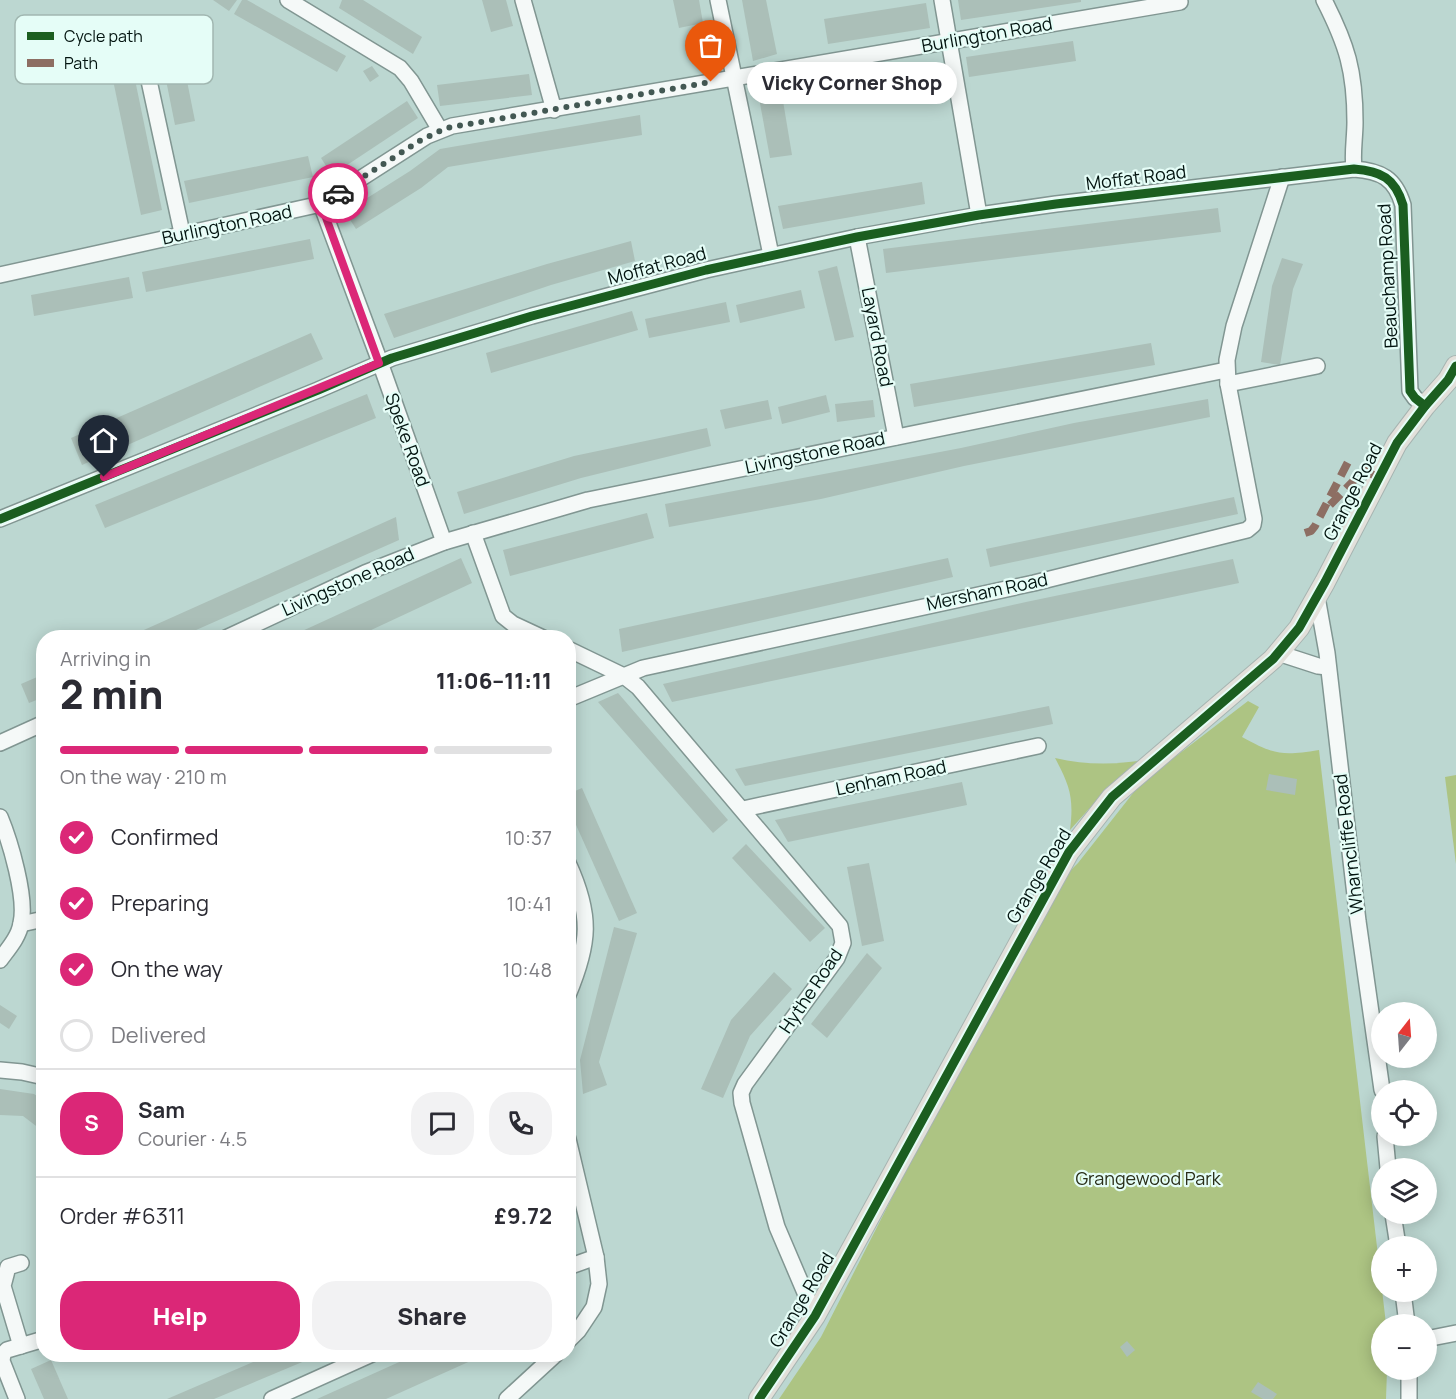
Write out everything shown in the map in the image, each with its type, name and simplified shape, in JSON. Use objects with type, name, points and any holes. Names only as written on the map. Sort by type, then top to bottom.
[{"type":"main road","name":"Grange Road","points":[[759,1399],[815,1316],[1069,852],[1112,797],[1278,653],[1299,628],[1397,443],[1425,406],[1453,376]]},
{"type":"street","points":[[288,0],[392,61],[411,81],[440,130]]},
{"type":"street","points":[[524,0],[554,110]]},
{"type":"street","points":[[718,0],[771,255]]},
{"type":"street","points":[[942,0],[980,215]]},
{"type":"street","points":[[1324,0],[1350,61],[1354,93],[1354,169]]},
{"type":"street","name":"Burlington Road","points":[[0,275],[321,204],[421,140],[440,130],[457,125],[1180,2]]},
{"type":"street","points":[[150,84],[182,233]]},
{"type":"street","name":"Moffat Road","points":[[0,519],[392,357],[532,316],[706,270],[857,237],[980,215],[1354,169]]},
{"type":"street","name":"Beauchamp Road","points":[[1354,169],[1378,173],[1399,190],[1403,205],[1410,391],[1425,406]]},
{"type":"street","points":[[1227,377],[1228,348],[1234,326],[1282,177]]},
{"type":"street","name":"Speke Road","points":[[321,204],[444,542]]},
{"type":"street","name":"Layard Road","points":[[857,237],[897,436]]},
{"type":"street","name":"Livingstone Road","points":[[243,630],[365,573],[444,542],[588,500],[897,436],[1227,377],[1317,366]]},
{"type":"street","name":"Mersham Road","points":[[576,696],[655,666],[1034,583],[1247,530],[1253,525],[1254,519],[1227,377]]},
{"type":"street","points":[[473,533],[503,616],[526,630]]},
{"type":"street","name":"Wharncliffe Road","points":[[1317,597],[1381,1080]]},
{"type":"street","points":[[1278,653],[1328,667]]},
{"type":"street","name":"Hythe Road","points":[[576,654],[624,676],[645,696],[840,926],[843,943],[837,957],[745,1084],[741,1093],[777,1227],[815,1316]]},
{"type":"street","points":[[0,743],[36,727]]},
{"type":"street","name":"Lenham Road","points":[[743,809],[1038,746]]},
{"type":"street","points":[[0,817],[15,866],[21,903],[21,924],[13,942],[0,960]]},
{"type":"street","points":[[576,889],[584,901],[586,939],[576,973]]},
{"type":"street","points":[[21,924],[36,921]]},
{"type":"street","points":[[0,1070],[36,1075]]},
{"type":"street","points":[[576,1173],[596,1257],[599,1284],[594,1307],[576,1333]]},
{"type":"street","points":[[576,1264],[596,1257]]},
{"type":"street","points":[[21,1263],[8,1267],[3,1286],[21,1346]]},
{"type":"street","points":[[1437,1337],[1456,1333]]},
{"type":"street","points":[[17,1399],[2,1361],[5,1352],[36,1341]]},
{"type":"street","points":[[272,1399],[354,1362]]},
{"type":"street","points":[[507,1399],[547,1362]]},
{"type":"street","points":[[1409,1380],[1409,1399]]},
{"type":"green space","name":"Grangewood Park","points":[[1248,701],[1259,707],[1242,737],[1271,751],[1296,753],[1319,750],[1371,1195],[1371,1224],[1374,1224],[1376,1236],[1371,1236],[1371,1302],[1383,1302],[1385,1314],[1371,1314],[1371,1380],[1387,1380],[1386,1399],[779,1399],[821,1337],[1037,913],[1059,882],[1078,863],[1141,783]]},
{"type":"green space","points":[[1055,758],[1100,763],[1144,760],[1105,791],[1070,830],[1070,792]]},
{"type":"green space","points":[[1456,775],[1456,864],[1445,777]]},
{"type":"building","points":[[213,0],[237,0],[229,11]]},
{"type":"building","points":[[242,0],[247,0],[346,56],[337,72],[234,14]]},
{"type":"building","points":[[342,0],[363,0],[422,37],[413,54],[339,8]]},
{"type":"building","points":[[482,0],[506,0],[513,26],[491,32]]},
{"type":"building","points":[[673,0],[699,0],[703,23],[679,28]]},
{"type":"building","points":[[742,0],[766,0],[777,54],[753,61]]},
{"type":"building","points":[[958,0],[1081,0],[1081,2],[961,20]]},
{"type":"building","points":[[926,3],[930,28],[828,44],[824,19]]},
{"type":"building","points":[[1073,41],[1076,61],[969,77],[966,57]]},
{"type":"building","points":[[939,63],[943,86],[868,100],[864,77]]},
{"type":"building","points":[[372,66],[379,76],[370,82],[363,71]]},
{"type":"building","points":[[529,74],[532,95],[440,106],[437,85]]},
{"type":"building","points":[[780,83],[792,155],[770,158],[757,87]]},
{"type":"building","points":[[114,84],[136,84],[162,210],[141,215]]},
{"type":"building","points":[[167,84],[188,84],[195,121],[175,125]]},
{"type":"building","points":[[407,101],[418,118],[332,175],[321,158]]},
{"type":"building","points":[[640,115],[642,135],[448,167],[421,188],[356,229],[345,212],[440,149]]},
{"type":"building","points":[[308,156],[313,177],[189,203],[184,181]]},
{"type":"building","points":[[922,182],[925,204],[783,229],[778,206]]},
{"type":"building","points":[[1218,208],[1221,232],[886,273],[883,249]]},
{"type":"building","points":[[310,239],[314,259],[146,292],[142,272]]},
{"type":"building","points":[[631,241],[635,261],[551,285],[394,338],[384,314],[547,264]]},
{"type":"building","points":[[1282,258],[1303,264],[1293,289],[1280,365],[1261,362],[1272,286]]},
{"type":"building","points":[[837,266],[854,337],[835,341],[818,271]]},
{"type":"building","points":[[129,277],[133,298],[34,316],[31,295]]},
{"type":"building","points":[[801,290],[805,308],[740,323],[736,305]]},
{"type":"building","points":[[726,302],[730,322],[649,338],[645,319]]},
{"type":"building","points":[[632,311],[638,330],[491,373],[486,353]]},
{"type":"building","points":[[311,333],[323,359],[82,465],[71,438]]},
{"type":"building","points":[[1151,343],[1155,365],[914,407],[910,384]]},
{"type":"building","points":[[367,394],[376,418],[105,528],[95,505]]},
{"type":"building","points":[[826,395],[830,412],[782,424],[778,407]]},
{"type":"building","points":[[1208,399],[1210,417],[964,466],[821,499],[669,527],[665,504],[961,448],[1074,423]]},
{"type":"building","points":[[768,400],[772,419],[725,429],[720,410]]},
{"type":"building","points":[[873,400],[875,417],[837,422],[835,404]]},
{"type":"building","points":[[707,428],[711,446],[581,478],[464,514],[457,492],[574,456]]},
{"type":"building","points":[[1234,497],[1238,514],[990,567],[986,549]]},
{"type":"building","points":[[647,513],[654,538],[510,576],[503,550]]},
{"type":"building","points":[[396,517],[399,540],[196,630],[144,630]]},
{"type":"building","points":[[461,558],[472,583],[371,630],[304,630]]},
{"type":"building","points":[[948,558],[953,577],[622,652],[619,629]]},
{"type":"building","points":[[1233,559],[1239,583],[672,702],[663,684],[1026,602]]},
{"type":"building","points":[[36,677],[36,700],[29,703],[21,684]]},
{"type":"building","points":[[618,693],[728,820],[713,833],[598,702]]},
{"type":"building","points":[[1049,706],[1053,724],[745,786],[735,769]]},
{"type":"building","points":[[1269,774],[1297,779],[1295,795],[1266,790]]},
{"type":"building","points":[[962,782],[967,805],[788,842],[775,820]]},
{"type":"building","points":[[582,788],[637,913],[619,921],[576,825],[576,791]]},
{"type":"building","points":[[746,844],[825,928],[810,942],[732,858]]},
{"type":"building","points":[[869,863],[884,941],[862,946],[847,867]]},
{"type":"building","points":[[614,927],[637,933],[599,1062],[607,1085],[583,1094],[580,1060]]},
{"type":"building","points":[[867,953],[882,968],[827,1038],[811,1024]]},
{"type":"building","points":[[774,972],[792,989],[750,1036],[723,1098],[701,1089],[731,1020]]},
{"type":"building","points":[[0,1005],[17,1016],[9,1029],[0,1023]]},
{"type":"building","points":[[0,1089],[36,1095],[36,1126],[23,1116],[0,1115]]},
{"type":"building","points":[[1127,1341],[1135,1350],[1127,1357],[1120,1347]]},
{"type":"building","points":[[52,1362],[68,1399],[44,1399],[31,1369]]},
{"type":"building","points":[[253,1362],[302,1362],[214,1399],[167,1399]]},
{"type":"building","points":[[399,1362],[468,1362],[386,1399],[317,1399]]},
{"type":"building","points":[[1258,1382],[1277,1394],[1273,1399],[1263,1399],[1251,1392]]},
{"type":"marked path","points":[[1305,533],[1311,531],[1315,526],[1349,460]]},
{"type":"marked path","points":[[1330,505],[1364,470],[1379,478]]},
{"type":"cycle path","points":[[0,519],[392,358],[532,316],[706,270],[857,237],[979,215],[1354,169],[1372,172],[1386,178],[1396,188],[1403,205],[1410,391],[1425,406]]},
{"type":"cycle path","points":[[759,1399],[815,1316],[1069,852],[1112,797],[1273,659],[1299,628],[1397,443],[1448,380],[1456,366]]},
{"type":"way so far","points":[[338,193],[421,140],[446,128],[711,82]]},
{"type":"place","name":"Vicky Corner Shop","points":[[711,82]]},
{"type":"route","points":[[104,477],[379,363],[321,204],[338,193]]}]
